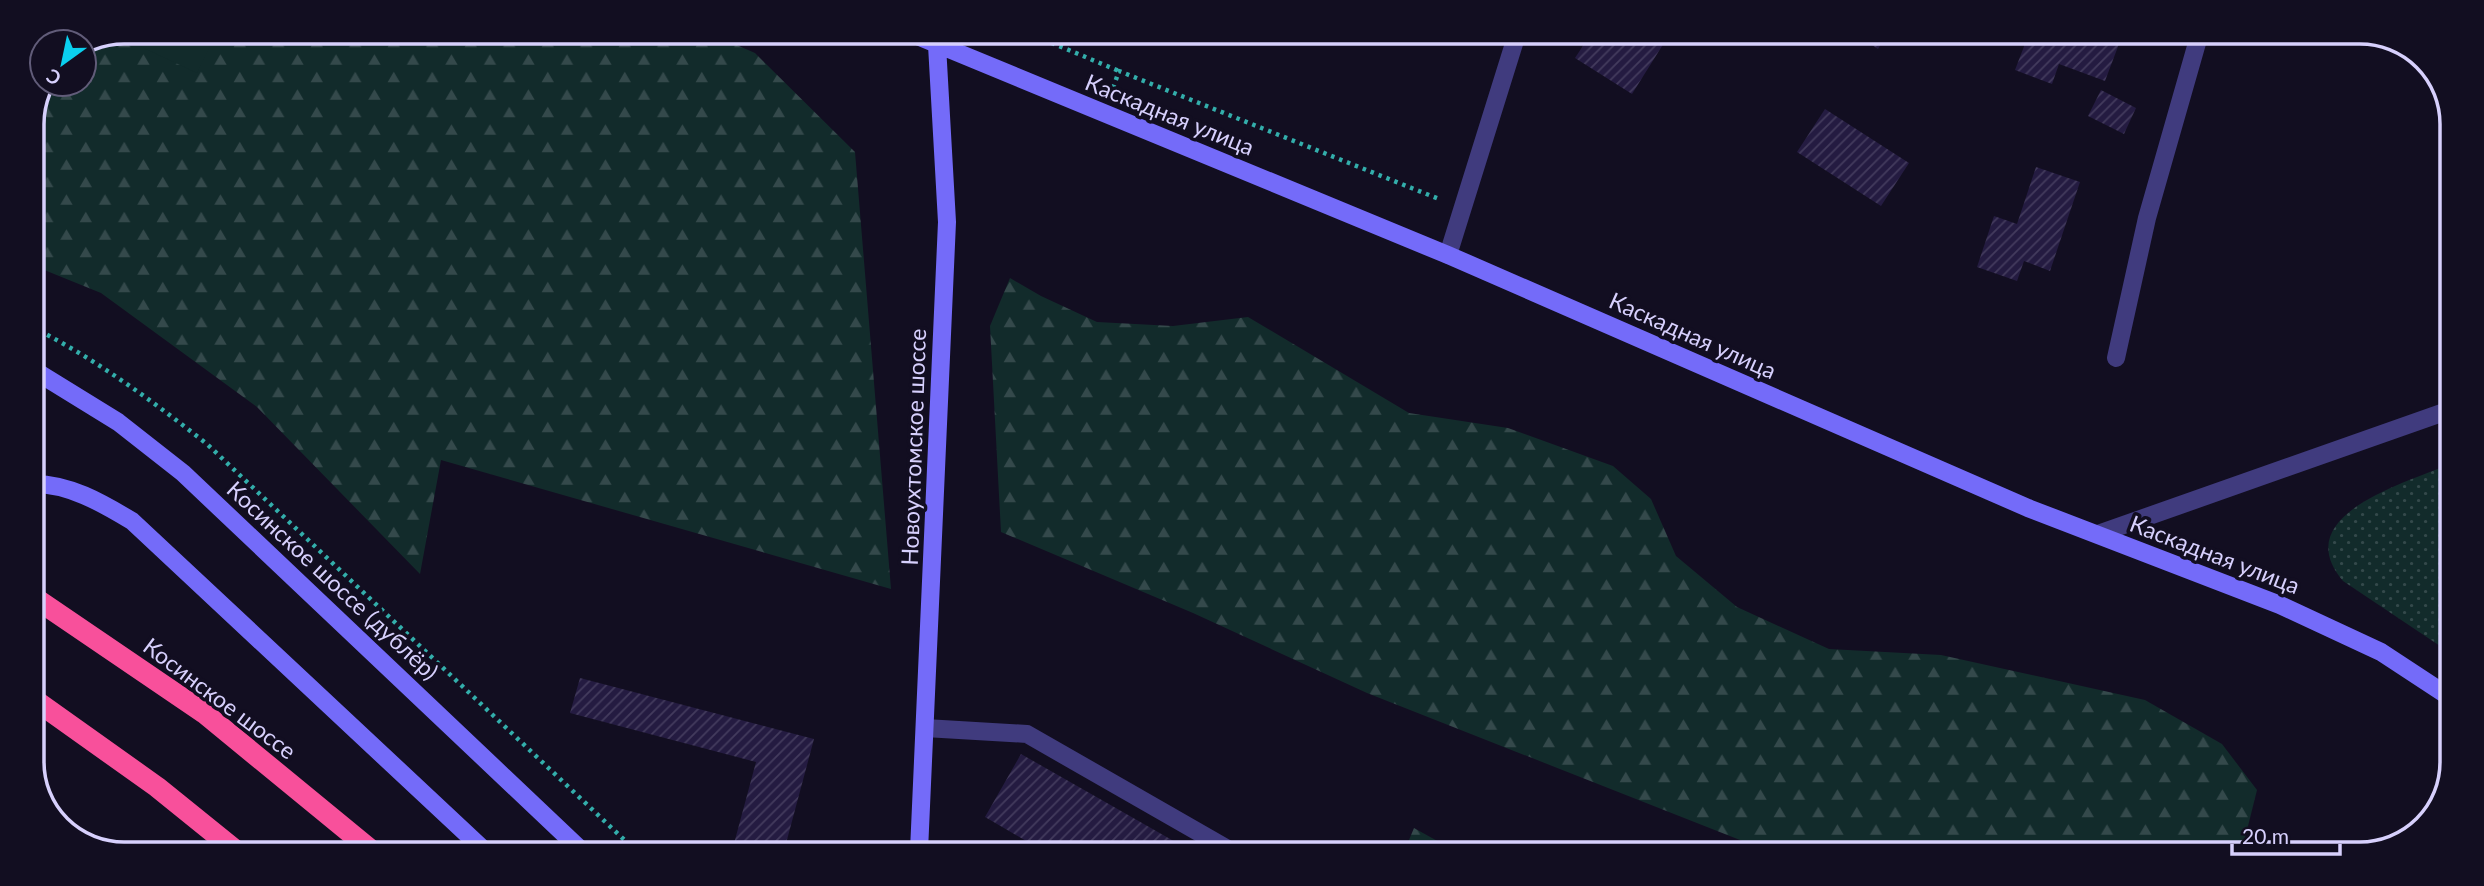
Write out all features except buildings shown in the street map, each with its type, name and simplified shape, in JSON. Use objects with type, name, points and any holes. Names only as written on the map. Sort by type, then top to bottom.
[{"type":"highway","name":"Косинское шоссе","points":[[44,604],[204,713],[361,842]]},
{"type":"highway","points":[[44,707],[157,787],[225,842]]},
{"type":"street","points":[[1448,255],[1514,44]]},
{"type":"street","points":[[2116,359],[2147,218],[2197,44]]},
{"type":"street","name":"Каскадная улица","points":[[937,45],[1448,255],[2028,508],[2280,605],[2341,632],[2407,667],[2440,690]]},
{"type":"street","name":"Новоухтомское шоссе","points":[[919,842],[947,222],[937,45]]},
{"type":"street","name":"Косинское шоссе (дублёр)","points":[[44,376],[118,422],[183,473],[572,842]]},
{"type":"street","points":[[2098,534],[2440,414]]},
{"type":"street","points":[[44,486],[72,491],[103,503],[132,520],[476,842]]},
{"type":"street","points":[[925,728],[1027,734],[1216,842]]},
{"type":"path","points":[[1054,44],[1463,209]]},
{"type":"path","points":[[1112,92],[1119,71]]},
{"type":"path","points":[[44,333],[76,349],[139,392],[207,444],[627,842]]},
{"type":"green space","points":[[135,44],[211,44],[197,73]]},
{"type":"green space","points":[[734,44],[755,53],[855,152],[891,589],[441,460],[420,574],[257,407],[101,293],[44,270],[45,108],[48,98],[98,98],[98,48],[108,45]]},
{"type":"green space","points":[[1010,278],[1097,322],[1173,326],[1248,317],[1409,413],[1508,428],[1613,466],[1651,499],[1676,556],[1737,607],[1829,649],[1941,655],[2145,700],[2222,744],[2257,790],[2244,842],[1745,842],[1367,693],[1193,613],[1001,532],[990,326]]},
{"type":"green space","points":[[2440,468],[2440,646],[2343,581],[2330,558],[2330,538],[2341,520],[2359,505]]},
{"type":"green space","points":[[1414,828],[1439,842],[1408,842]]}]
